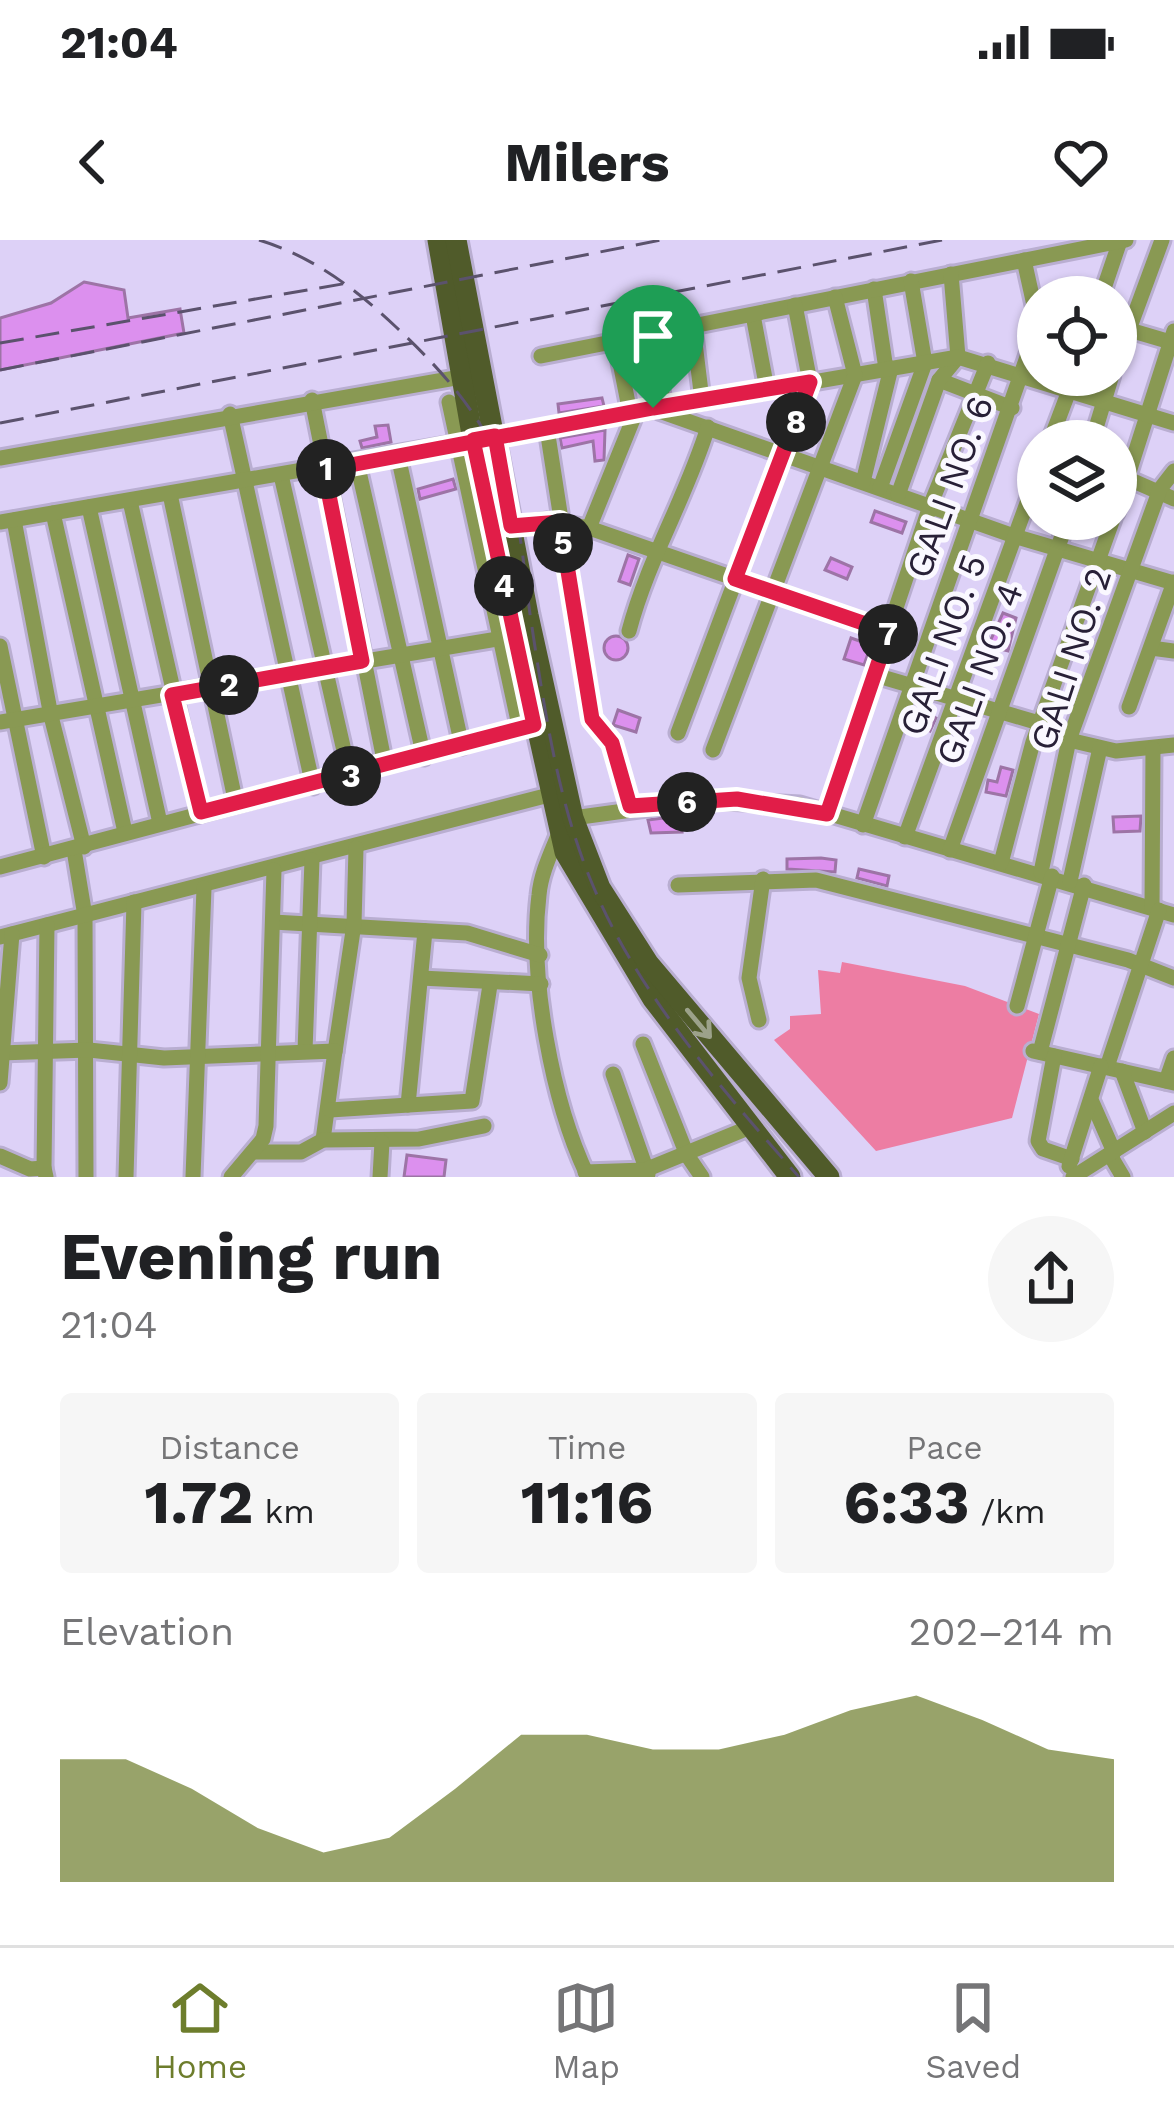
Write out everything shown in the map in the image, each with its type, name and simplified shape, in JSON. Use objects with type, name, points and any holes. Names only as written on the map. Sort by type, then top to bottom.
[{"type":"main road","points":[[426,240],[440,330],[467,347]]},
{"type":"main road","points":[[438,240],[467,347],[475,440],[511,526],[556,787]]},
{"type":"main road","points":[[467,243],[487,323],[467,347],[461,377],[527,728],[576,822],[600,888],[648,963],[830,1177]]},
{"type":"main road","points":[[576,822],[595,910],[652,999],[790,1177]]},
{"type":"street","points":[[1137,295],[1162,240]]},
{"type":"street","points":[[541,356],[1123,241]]},
{"type":"street","points":[[1109,276],[1123,241]]},
{"type":"street","name":"GALI NO. 6","points":[[1024,260],[1027,276]]},
{"type":"street","points":[[898,495],[939,380],[958,357],[951,274]]},
{"type":"street","points":[[880,488],[926,363],[911,281]]},
{"type":"street","points":[[863,482],[889,369],[874,289]]},
{"type":"street","points":[[712,750],[824,467],[855,375],[835,297]]},
{"type":"street","points":[[678,733],[810,382],[795,305]]},
{"type":"street","points":[[753,315],[767,389]]},
{"type":"street","points":[[693,327],[703,400]]},
{"type":"street","points":[[1137,331],[1173,339],[1137,456]]},
{"type":"street","points":[[589,528],[646,410],[652,335]]},
{"type":"street","points":[[616,342],[646,410]]},
{"type":"street","points":[[86,1177],[89,1050],[79,853],[7,521],[324,470],[958,357],[1017,372]]},
{"type":"street","points":[[827,814],[931,506],[988,363]]},
{"type":"street","points":[[0,458],[230,413],[461,377]]},
{"type":"street","points":[[939,380],[1012,408]]},
{"type":"street","name":"GALI NO. 6","points":[[862,825],[1017,394]]},
{"type":"street","points":[[1092,396],[1174,423]]},
{"type":"street","points":[[1098,420],[1104,396]]},
{"type":"street","points":[[311,400],[385,765]]},
{"type":"street","points":[[449,402],[475,440]]},
{"type":"street","points":[[646,410],[708,427],[1014,536],[1174,582],[1129,707]]},
{"type":"street","points":[[230,413],[313,786]]},
{"type":"street","points":[[629,631],[654,550],[689,491],[708,427]]},
{"type":"street","points":[[547,429],[592,719],[612,743],[622,807]]},
{"type":"street","points":[[398,456],[462,746]]},
{"type":"street","points":[[357,463],[424,757]]},
{"type":"street","name":"GALI NO. 2","points":[[1017,1006],[1038,938],[1069,740],[1131,570],[1174,471]]},
{"type":"street","points":[[280,475],[350,777]]},
{"type":"street","points":[[1137,482],[1167,494]]},
{"type":"street","points":[[170,494],[236,804]]},
{"type":"street","points":[[130,501],[201,812]]},
{"type":"street","points":[[88,508],[160,824]]},
{"type":"street","points":[[53,513],[125,832]]},
{"type":"street","points":[[511,526],[560,522],[589,528],[889,632]]},
{"type":"street","name":"GALI NO. 5","points":[[905,837],[1017,528]]},
{"type":"street","name":"GALI NO. 4","points":[[950,850],[1061,540]]},
{"type":"street","points":[[1001,862],[1039,723],[1105,540]]},
{"type":"street","points":[[7,721],[508,637]]},
{"type":"street","points":[[0,646],[7,721],[44,857]]},
{"type":"street","points":[[1151,648],[1174,651]]},
{"type":"street","points":[[875,675],[1039,723]]},
{"type":"street","points":[[0,867],[79,853],[125,832],[527,728]]},
{"type":"street","points":[[1069,740],[1100,748],[1174,745]]},
{"type":"street","points":[[1070,1171],[1038,1141],[1042,1053],[1071,946],[1100,748]]},
{"type":"street","points":[[1070,1171],[1162,911],[1153,749]]},
{"type":"street","points":[[0,1083],[6,935],[312,860],[556,787]]},
{"type":"street","points":[[748,1128],[647,1173],[587,1174],[554,1071],[541,984],[538,898],[576,822],[622,807],[737,799],[827,814],[1162,911]]},
{"type":"street","points":[[323,1140],[354,925],[356,848]]},
{"type":"street","points":[[305,1051],[312,860]]},
{"type":"street","points":[[231,1177],[254,1152],[266,1126],[274,870]]},
{"type":"street","points":[[759,1020],[749,978],[764,879]]},
{"type":"street","points":[[678,885],[816,880],[1141,965],[1174,978]]},
{"type":"street","points":[[193,1177],[204,888]]},
{"type":"street","points":[[126,1177],[134,902]]},
{"type":"street","points":[[273,922],[467,933],[540,955]]},
{"type":"street","points":[[0,1156],[45,1173],[47,926]]},
{"type":"street","points":[[408,1105],[405,1095],[425,931]]},
{"type":"street","points":[[421,978],[541,984]]},
{"type":"street","points":[[330,1110],[465,1103],[475,1097],[490,985]]},
{"type":"street","points":[[643,1044],[687,1155],[702,1177]]},
{"type":"street","points":[[2,1053],[335,1052]]},
{"type":"street","points":[[1042,1053],[1166,1081]]},
{"type":"street","points":[[1070,1171],[1112,1153],[1173,1114],[1166,1081],[1174,1058]]},
{"type":"street","points":[[1110,1068],[1145,1132]]},
{"type":"street","points":[[613,1073],[647,1173]]},
{"type":"street","points":[[1093,1102],[1123,1177]]},
{"type":"street","points":[[254,1152],[301,1152],[323,1140],[382,1142],[484,1126]]},
{"type":"street","points":[[380,1177],[382,1142]]},
{"type":"shaded area","points":[[842,962],[965,986],[1039,1014],[1012,1118],[876,1151],[774,1040],[790,1029],[790,1016],[821,1014],[818,970],[840,973]]},
{"type":"building","points":[[84,282],[124,290],[128,318],[180,309],[184,333],[0,370],[0,318],[51,303]]},
{"type":"building","points":[[602,398],[604,406],[559,413],[558,404]]},
{"type":"building","points":[[388,425],[391,442],[362,448],[360,441],[377,437],[375,426]]},
{"type":"building","points":[[605,430],[604,460],[595,461],[593,441],[562,448],[560,438]]},
{"type":"building","points":[[453,479],[456,489],[420,499],[418,489]]},
{"type":"building","points":[[875,511],[906,522],[902,533],[871,522]]},
{"type":"building","points":[[628,555],[639,559],[630,585],[619,581]]},
{"type":"building","points":[[831,558],[852,567],[847,579],[825,570]]},
{"type":"building","points":[[1003,613],[1016,618],[1008,651],[988,646]]},
{"type":"building","points":[[616,636],[628,648],[616,660],[604,648]]},
{"type":"building","points":[[851,638],[871,645],[864,665],[844,659]]},
{"type":"building","points":[[618,710],[640,718],[636,732],[613,725]]},
{"type":"building","points":[[916,710],[936,718],[930,731],[911,723]]},
{"type":"building","points":[[1001,767],[1013,770],[1006,796],[986,792],[988,780],[997,782]]},
{"type":"building","points":[[694,814],[695,826],[681,825],[682,832],[651,833],[648,820]]},
{"type":"building","points":[[1141,816],[1140,831],[1114,832],[1113,817]]},
{"type":"building","points":[[787,859],[836,860],[835,872],[787,869]]},
{"type":"building","points":[[859,869],[889,876],[887,886],[857,878]]},
{"type":"building","points":[[407,1155],[446,1160],[444,1177],[404,1177]]},
{"type":"railway","points":[[259,240],[315,265],[381,313],[446,378],[487,436],[512,496],[553,753],[570,822],[594,888],[659,1004],[799,1177]]},
{"type":"railway","points":[[0,370],[661,240]]},
{"type":"railway","points":[[0,423],[942,240]]},
{"type":"railway","points":[[0,343],[348,283]]},
{"type":"route","points":[[653,408],[547,429],[495,436],[473,440],[324,470],[362,661],[172,695],[201,812],[350,777],[534,725],[473,440],[495,436],[511,526],[560,522],[592,719],[612,743],[630,806],[764,800],[827,814],[889,632],[735,579],[810,382],[653,408]]}]
